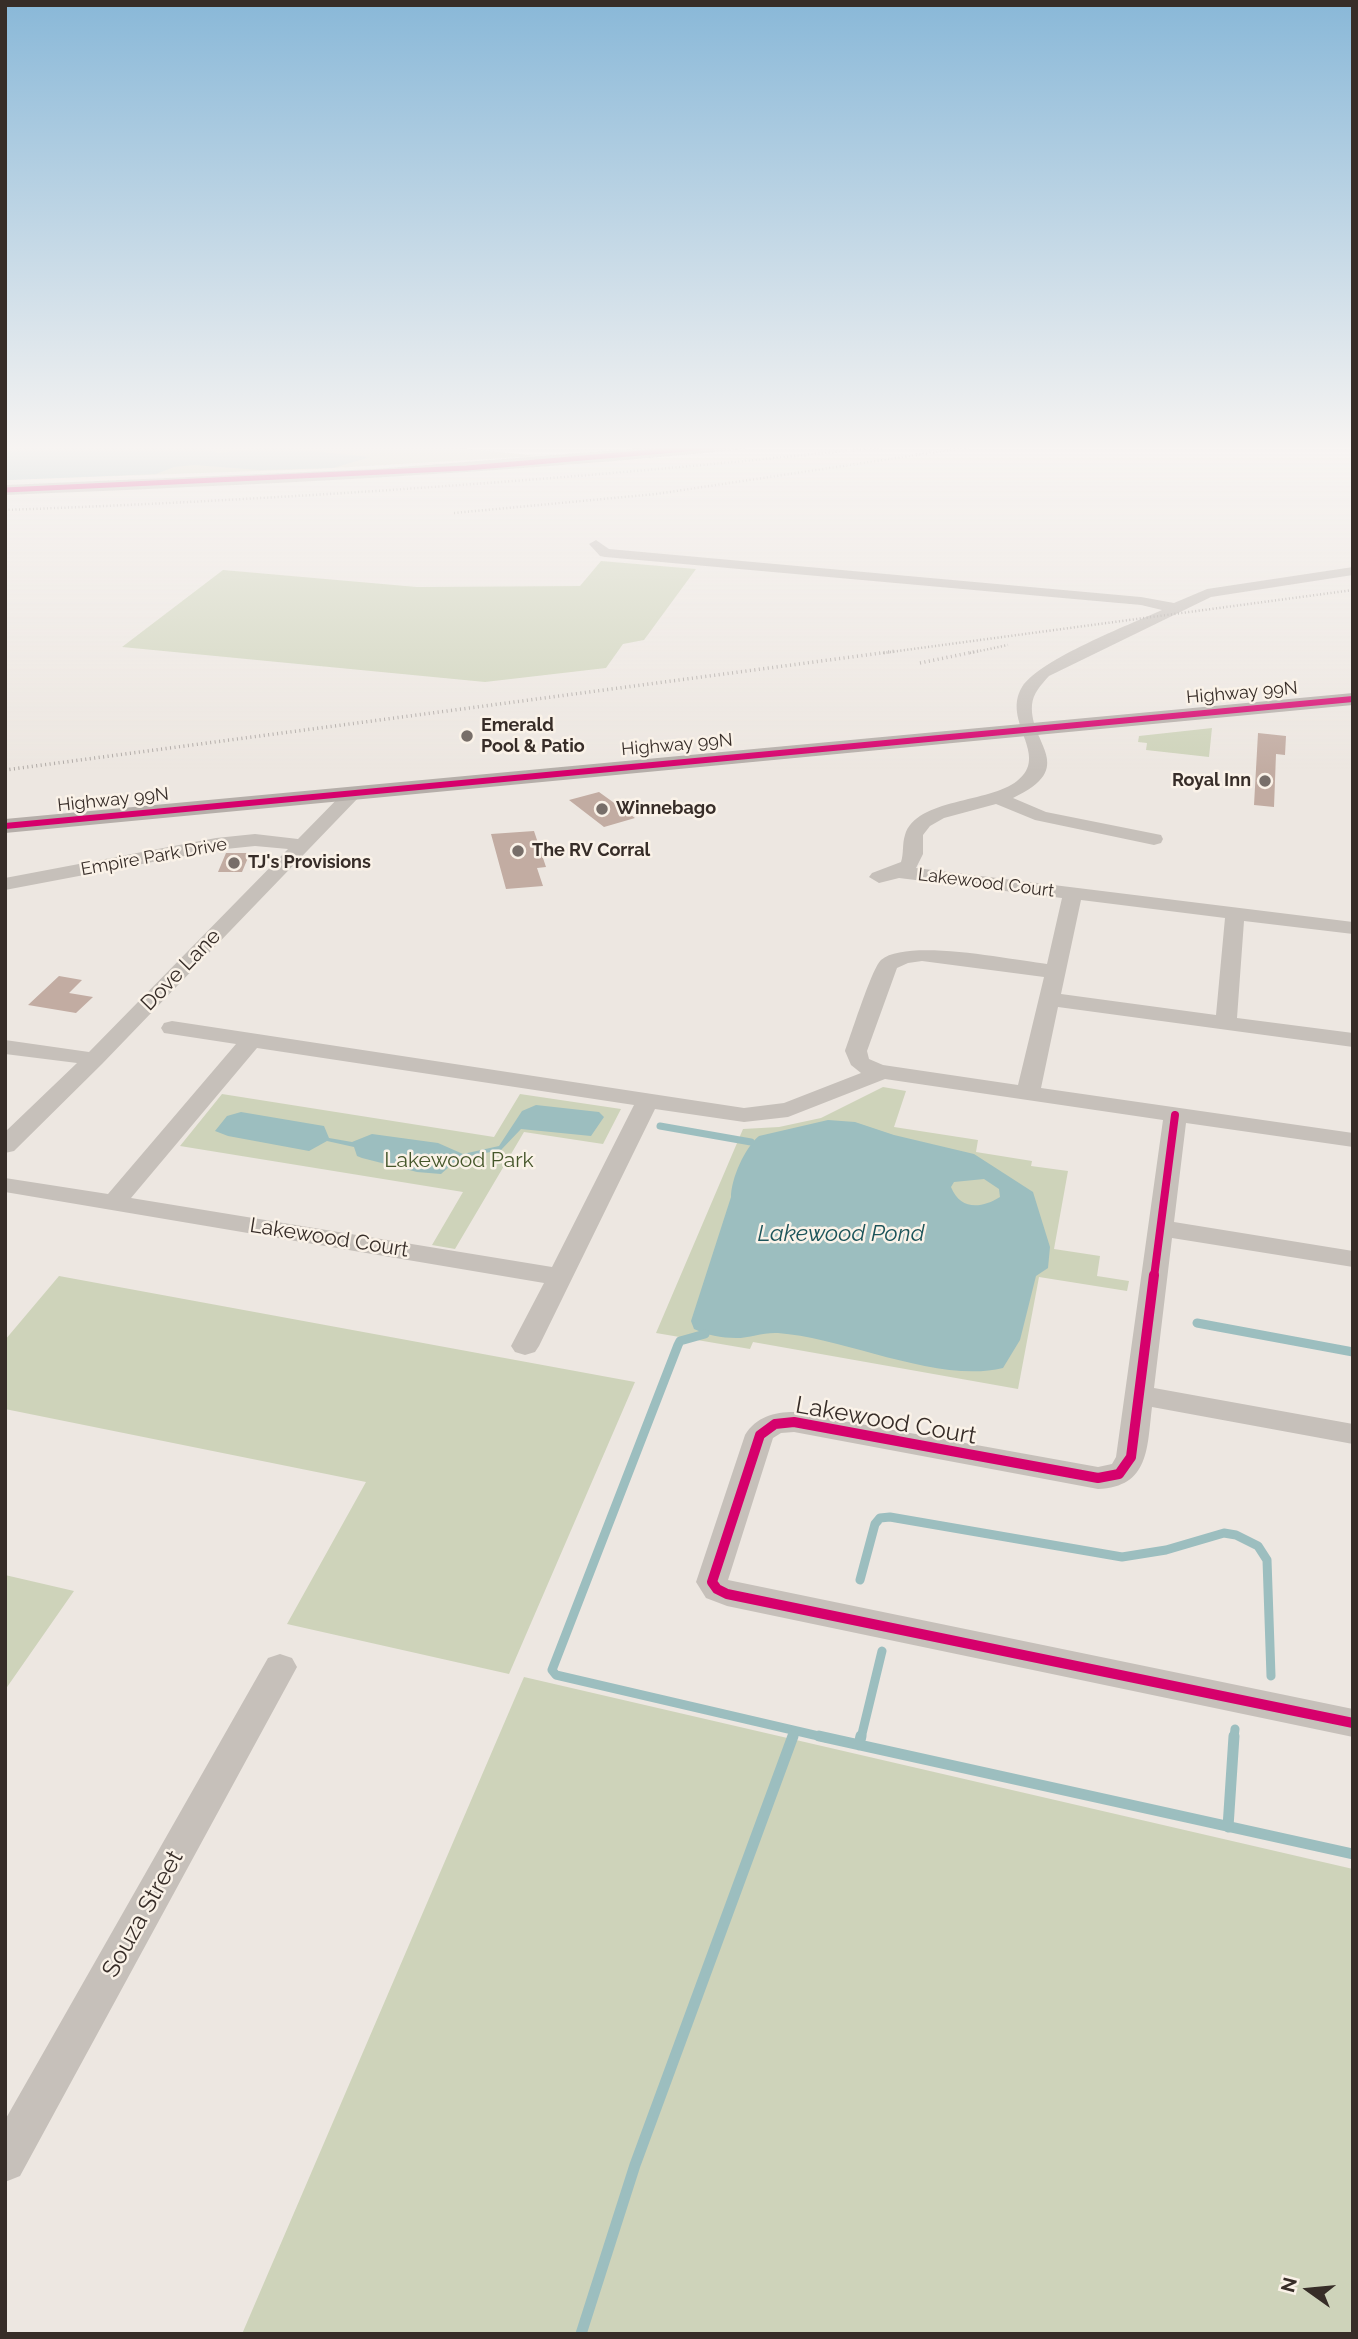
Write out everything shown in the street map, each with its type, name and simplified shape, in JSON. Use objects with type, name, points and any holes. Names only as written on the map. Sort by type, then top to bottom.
[{"type":"main road","name":"Highway 99N","points":[[5,826],[1353,699]]},
{"type":"street","points":[[654,553],[1141,601],[1176,608]]},
{"type":"street","points":[[1026,728],[1023,710],[1031,684],[1043,673],[1207,593],[1353,571]]},
{"type":"street","name":"Lakewood Court","points":[[1026,728],[1039,754],[1037,770],[1030,779],[997,798],[924,821],[915,835],[916,851],[913,859],[889,875],[1353,928]]},
{"type":"street","name":"Dove Lane","points":[[5,1146],[94,1059],[354,792]]},
{"type":"street","points":[[997,798],[1041,816],[1154,839]]},
{"type":"street","name":"Empire Park Drive","points":[[5,884],[240,841],[271,840],[303,845]]},
{"type":"street","name":"Lakewood Court","points":[[1028,1093],[1073,894]]},
{"type":"street","points":[[1226,1022],[1235,913]]},
{"type":"street","points":[[1056,972],[922,955],[893,961],[888,965],[856,1051],[860,1063],[883,1072],[1353,1140]]},
{"type":"street","points":[[1049,999],[1353,1040]]},
{"type":"street","points":[[172,1028],[724,1114],[763,1115],[788,1111],[883,1072]]},
{"type":"street","points":[[114,1203],[251,1041]]},
{"type":"street","points":[[5,1047],[94,1059]]},
{"type":"street","points":[[525,1346],[647,1102]]},
{"type":"street","name":"Lakewood Court","points":[[1175,1115],[1131,1457],[1121,1474],[1112,1478],[1085,1475],[794,1422],[766,1426],[760,1435],[712,1582],[717,1589],[727,1594],[1353,1723]]},
{"type":"street","name":"Lakewood Court","points":[[5,1185],[559,1277]]},
{"type":"street","points":[[1161,1228],[1353,1259]]},
{"type":"street","points":[[1140,1395],[1353,1434]]},
{"type":"street","name":"Souza Street","points":[[5,2161],[280,1667]]},
{"type":"green space","points":[[601,561],[696,569],[644,640],[623,644],[606,668],[485,682],[122,647],[223,570],[417,587],[580,586]]},
{"type":"green space","points":[[1212,728],[1209,757],[1146,750],[1147,743],[1138,742],[1139,736]]},
{"type":"green space","name":"Lakewood Pond","points":[[883,1087],[906,1091],[894,1127],[978,1140],[976,1152],[1032,1161],[1031,1166],[1068,1171],[1054,1249],[1100,1256],[1097,1276],[1129,1281],[1127,1291],[1039,1277],[1018,1389],[753,1342],[750,1349],[656,1333],[743,1129],[779,1127],[821,1118]]},
{"type":"green space","name":"Lakewood Park","points":[[222,1094],[494,1137],[520,1094],[621,1109],[603,1144],[524,1132],[455,1249],[432,1245],[463,1192],[180,1146]]},
{"type":"green space","points":[[59,1276],[635,1382],[509,1674],[287,1624],[366,1482],[5,1409],[5,1340]]},
{"type":"green space","points":[[5,1575],[74,1591],[5,1690]]},
{"type":"green space","points":[[524,1677],[1353,1869],[1353,2334],[242,2334]]},
{"type":"water","points":[[536,1105],[599,1112],[604,1117],[591,1136],[521,1129],[501,1150],[459,1158],[441,1174],[417,1172],[362,1158],[357,1156],[354,1147],[327,1141],[309,1151],[228,1136],[215,1131],[227,1116],[241,1112],[324,1126],[329,1138],[352,1142],[372,1134],[438,1143],[463,1154],[499,1146],[522,1111]]},
{"type":"water","name":"Lakewood Pond","points":[[828,1120],[855,1122],[894,1135],[974,1154],[1033,1192],[1050,1247],[1048,1268],[1036,1276],[1020,1340],[1003,1368],[950,1370],[804,1337],[773,1333],[731,1338],[694,1329],[691,1321],[731,1197],[736,1173],[744,1155],[759,1136]],"holes":[[[984,1179],[999,1189],[1000,1197],[986,1204],[972,1205],[960,1200],[951,1187],[954,1182]]]},
{"type":"building","name":"Royal Inn","points":[[1258,733],[1286,736],[1285,755],[1276,754],[1274,807],[1254,805]]},
{"type":"building","name":"Winnebago","points":[[599,792],[635,818],[604,827],[569,800]]},
{"type":"building","name":"The RV Corral","points":[[534,831],[546,867],[537,868],[543,886],[506,889],[491,834]]},
{"type":"building","name":"TJ's Provisions","points":[[226,853],[250,853],[242,872],[218,872]]},
{"type":"building","points":[[59,976],[82,980],[69,993],[93,997],[76,1013],[28,1005]]},
{"type":"waterway","points":[[660,1126],[751,1142]]},
{"type":"waterway","points":[[1197,1323],[1353,1352]]},
{"type":"waterway","points":[[705,1334],[680,1341],[678,1345],[552,1670],[556,1675],[827,1738]]},
{"type":"waterway","points":[[860,1580],[875,1524],[880,1518],[890,1517],[1122,1557],[1166,1550],[1224,1533],[1236,1535],[1258,1546],[1267,1560],[1271,1676]]},
{"type":"waterway","points":[[861,1738],[882,1651]]},
{"type":"waterway","points":[[1234,1738],[1235,1729]]},
{"type":"waterway","points":[[792,1738],[795,1731]]},
{"type":"waterway","points":[[581,2334],[635,2165],[793,1736]]},
{"type":"waterway","points":[[819,1736],[859,1745]]},
{"type":"waterway","points":[[859,1745],[861,1736]]},
{"type":"waterway","points":[[1228,1826],[1234,1736]]},
{"type":"waterway","points":[[859,1745],[1228,1826]]},
{"type":"waterway","points":[[1228,1826],[1353,1854]]},
{"type":"railway","points":[[883,653],[1353,590]]},
{"type":"railway","points":[[970,653],[1008,645]]},
{"type":"railway","points":[[5,770],[896,651]]},
{"type":"railway","points":[[920,663],[978,651]]},
{"type":"cycle path","points":[[5,826],[1353,699]]},
{"type":"cycle path","points":[[1175,1115],[1131,1457],[1122,1471],[1115,1476],[1098,1478],[794,1422],[775,1424],[760,1435],[712,1582],[717,1589],[727,1594],[1353,1723]]},
{"type":"place","name":"Emerald Pool & Patio","points":[[467,736]]},
{"type":"place","name":"Royal Inn","points":[[1265,781]]},
{"type":"place","name":"Winnebago","points":[[602,809]]},
{"type":"place","name":"The RV Corral","points":[[518,851]]},
{"type":"place","name":"TJ's Provisions","points":[[234,863]]}]
